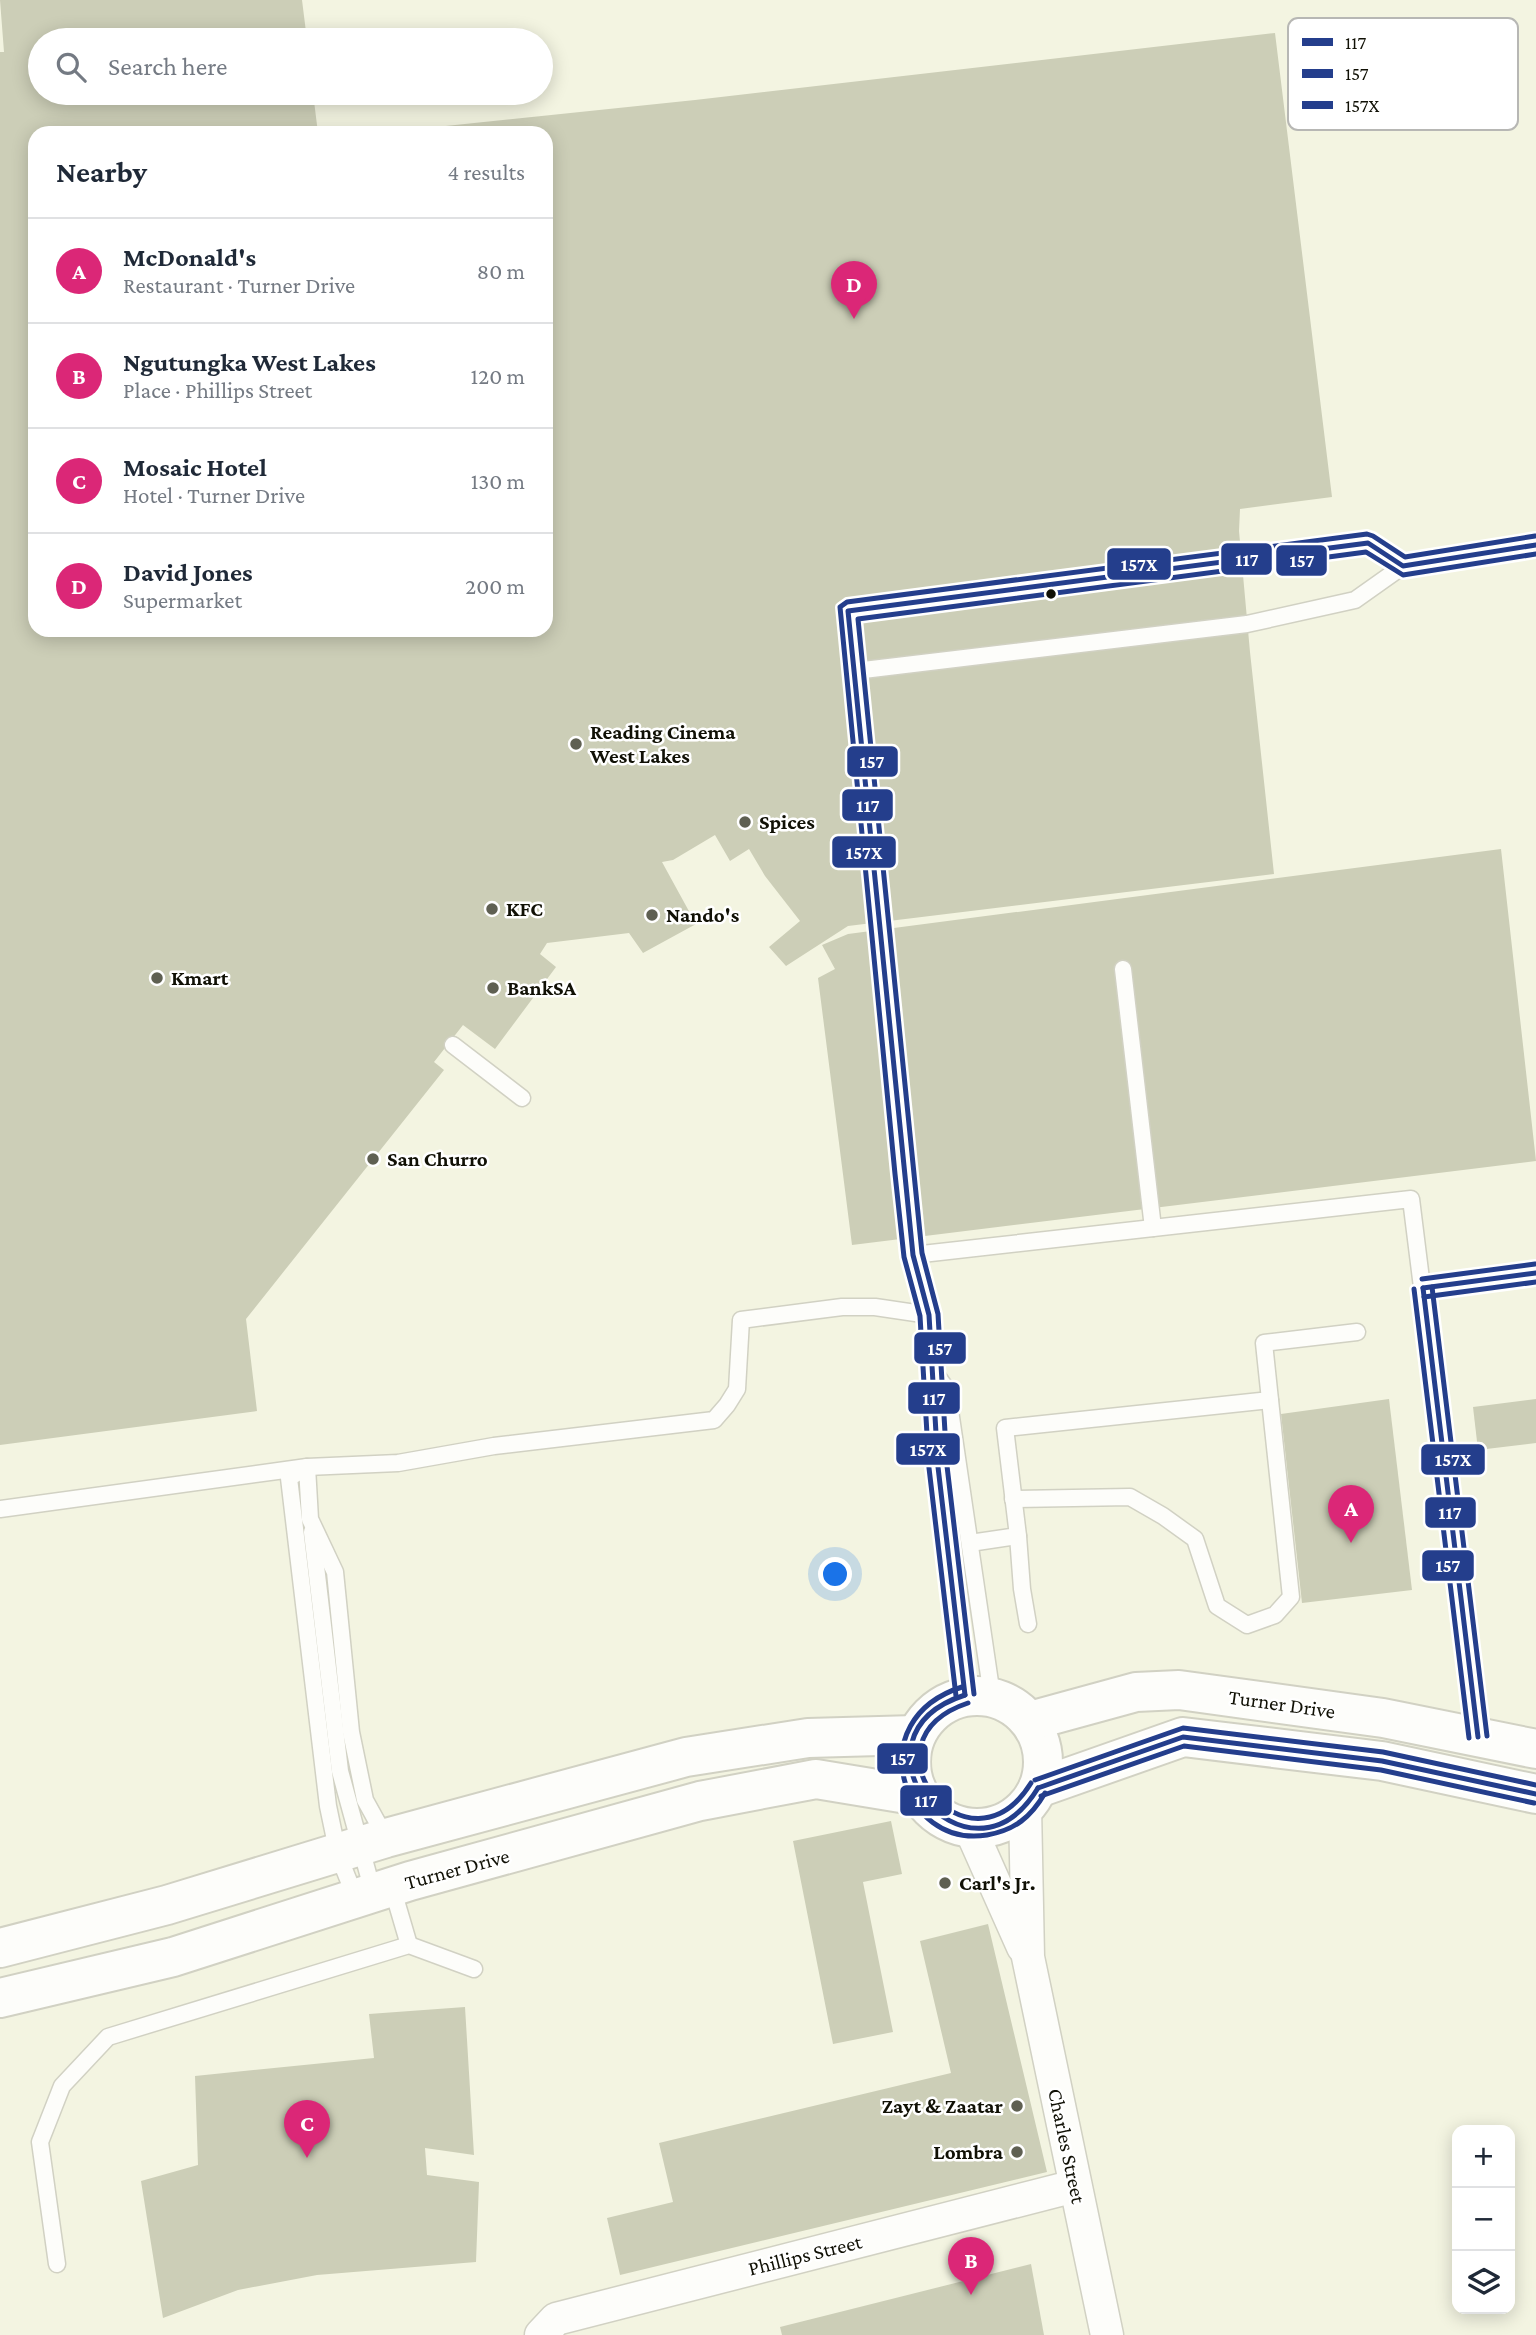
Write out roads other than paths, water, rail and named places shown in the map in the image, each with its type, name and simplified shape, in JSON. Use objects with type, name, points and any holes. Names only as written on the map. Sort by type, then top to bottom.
[{"type":"street","name":"Turner Drive","points":[[1030,1721],[1136,1692],[1179,1690],[1383,1718],[1536,1749]]},
{"type":"street","points":[[979,1695],[1013,1705],[1030,1721],[1041,1742],[1044,1765],[1032,1798],[1009,1820],[990,1827],[970,1828],[950,1823],[932,1812],[919,1796],[912,1776],[910,1755],[915,1735],[928,1716],[946,1702],[979,1695]]},
{"type":"street","points":[[0,1948],[167,1905],[361,1846],[686,1757],[808,1738],[915,1735]]},
{"type":"street","name":"Turner Drive","points":[[1032,1798],[1182,1737],[1382,1761],[1536,1794]]},
{"type":"street","name":"Turner Drive","points":[[0,1998],[173,1957],[374,1893],[700,1801],[816,1779],[919,1796]]},
{"type":"street","name":"Charles Street","points":[[1028,1957],[1032,1798]]},
{"type":"street","name":"Charles Street","points":[[970,1828],[1028,1957],[1107,2335]]},
{"type":"street","name":"Phillips Street","points":[[541,2335],[556,2319],[1075,2186]]},
{"type":"lane","points":[[979,1695],[938,1467],[929,1315],[913,1255],[848,611],[1368,543],[1403,566]]},
{"type":"lane","points":[[855,671],[1247,624],[1355,600],[1403,566],[1536,545]]},
{"type":"lane","points":[[1124,969],[1153,1228]]},
{"type":"lane","points":[[453,1045],[522,1098]]},
{"type":"lane","points":[[913,1255],[1411,1199],[1478,1737]]},
{"type":"lane","points":[[1423,1288],[1536,1273]]},
{"type":"lane","points":[[0,1509],[307,1467],[398,1463],[494,1446],[714,1420],[737,1389],[741,1320],[842,1307],[875,1307],[929,1315]]},
{"type":"lane","points":[[1013,1499],[1130,1497],[1195,1539],[1217,1606],[1247,1626],[1275,1615],[1291,1597],[1264,1343],[1357,1332]]},
{"type":"lane","points":[[932,1368],[947,1390],[970,1543],[979,1695]]},
{"type":"lane","points":[[1028,1624],[1005,1428],[1270,1400]]},
{"type":"lane","points":[[307,1467],[310,1519],[338,1760],[374,1893],[409,1945],[474,1969]]},
{"type":"lane","points":[[307,1467],[289,1478],[328,1806],[361,1846]]},
{"type":"lane","points":[[310,1519],[335,1572],[351,1732],[365,1800],[361,1846],[374,1893]]},
{"type":"lane","points":[[970,1543],[1017,1536]]},
{"type":"lane","points":[[57,2264],[40,2142],[62,2086],[108,2037],[409,1945]]},
{"type":"place","name":"David Jones","points":[[854,319]]},
{"type":"place","name":"Reading Cinema West Lakes","points":[[576,744]]},
{"type":"place","name":"Spices","points":[[745,822]]},
{"type":"place","name":"KFC","points":[[492,909]]},
{"type":"place","name":"Nando's","points":[[652,915]]},
{"type":"place","name":"Kmart","points":[[157,978]]},
{"type":"place","name":"BankSA","points":[[493,988]]},
{"type":"place","name":"San Churro","points":[[373,1159]]},
{"type":"place","name":"McDonald's","points":[[1351,1543]]},
{"type":"place","name":"Carl's Jr.","points":[[945,1883]]},
{"type":"place","name":"Zayt & Zaatar","points":[[1017,2106]]},
{"type":"place","name":"Lombra","points":[[1017,2152]]},
{"type":"place","name":"Mosaic Hotel","points":[[307,2158]]},
{"type":"place","name":"Ngutungka West Lakes","points":[[971,2295]]}]
